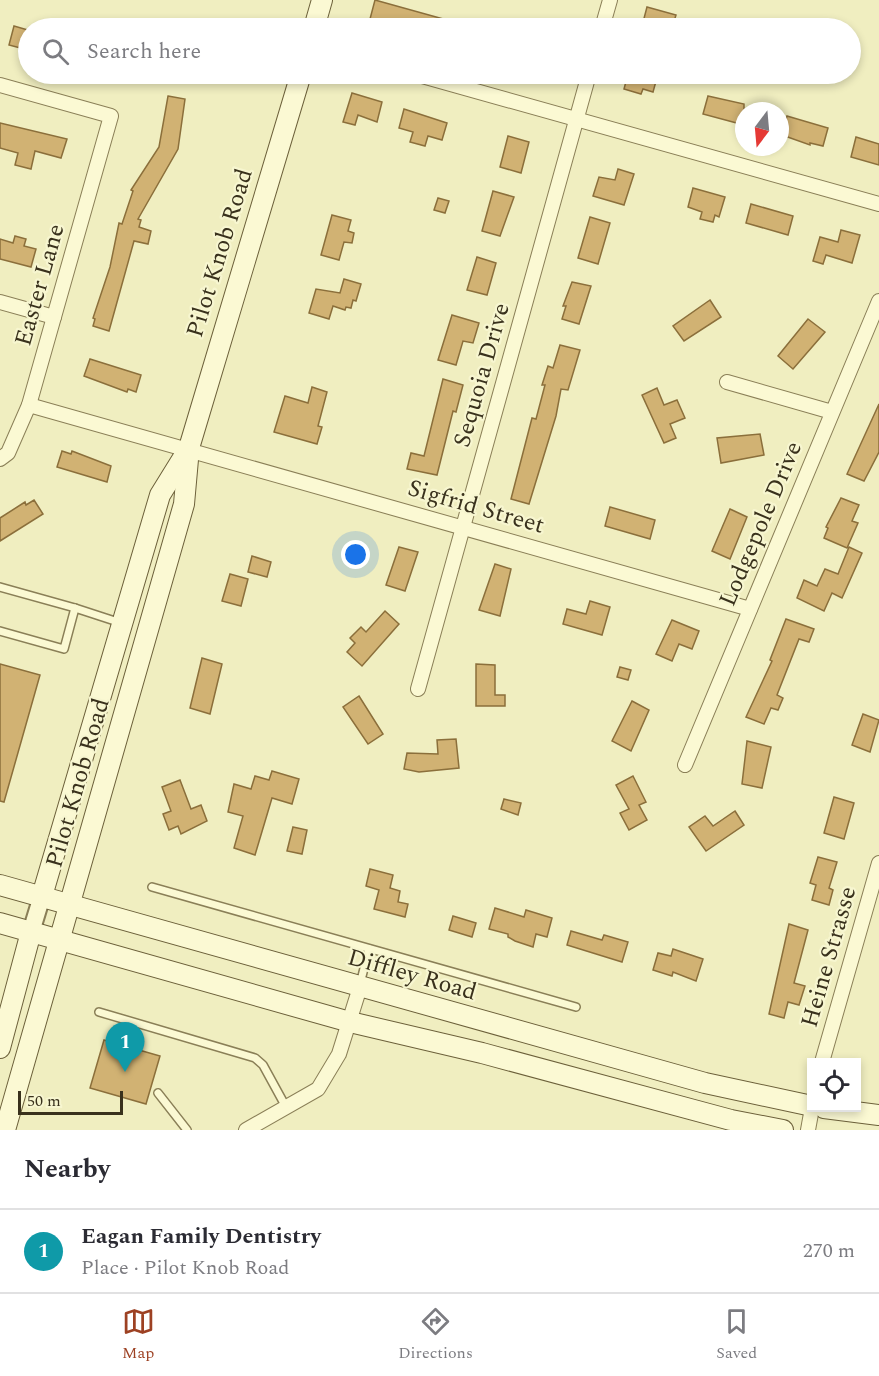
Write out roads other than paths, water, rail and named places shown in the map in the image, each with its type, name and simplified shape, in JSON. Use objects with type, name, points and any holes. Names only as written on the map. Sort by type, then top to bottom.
[{"type":"main road","points":[[317,18],[322,0]]},
{"type":"main road","name":"Pilot Knob Road","points":[[5,1130],[184,504],[189,448],[298,84]]},
{"type":"main road","name":"Pilot Knob Road","points":[[42,896],[160,495],[189,448]]},
{"type":"main road","name":"Diffley Road","points":[[0,885],[705,1083],[807,1106]]},
{"type":"main road","points":[[0,923],[350,1022],[482,1053],[731,1120],[783,1130]]},
{"type":"main road","name":"Pilot Knob Road","points":[[0,1048],[31,932]]},
{"type":"main road","points":[[855,1112],[879,1116]]},
{"type":"street","points":[[604,18],[609,0]]},
{"type":"street","points":[[452,84],[879,204]]},
{"type":"street","name":"Sequoia Drive","points":[[418,689],[586,84]]},
{"type":"street","name":"Easter Lane","points":[[0,85],[111,116],[29,405],[8,453],[0,459]]},
{"type":"street","name":"Lodgepole Drive","points":[[685,765],[879,301]]},
{"type":"street","points":[[0,302],[54,317]]},
{"type":"street","points":[[727,382],[832,412]]},
{"type":"street","name":"Sigfrid Street","points":[[29,405],[189,448],[750,609]]},
{"type":"street","name":"Heine Strasse","points":[[823,1058],[879,863]]},
{"type":"street","name":"Pilot Knob Road","points":[[31,932],[42,896]]},
{"type":"street","points":[[246,1130],[318,1089],[339,1054],[360,987]]},
{"type":"street","points":[[808,1130],[811,1112]]},
{"type":"lane","points":[[0,587],[122,623]]},
{"type":"lane","points":[[0,631],[64,649],[75,609]]},
{"type":"lane","points":[[152,887],[576,1007]]},
{"type":"lane","points":[[360,987],[369,949]]},
{"type":"lane","points":[[99,1012],[255,1058],[264,1065],[286,1107]]},
{"type":"lane","points":[[158,1093],[187,1130]]},
{"type":"place","name":"Eagan Family Dentistry","points":[[125,1072]]}]
